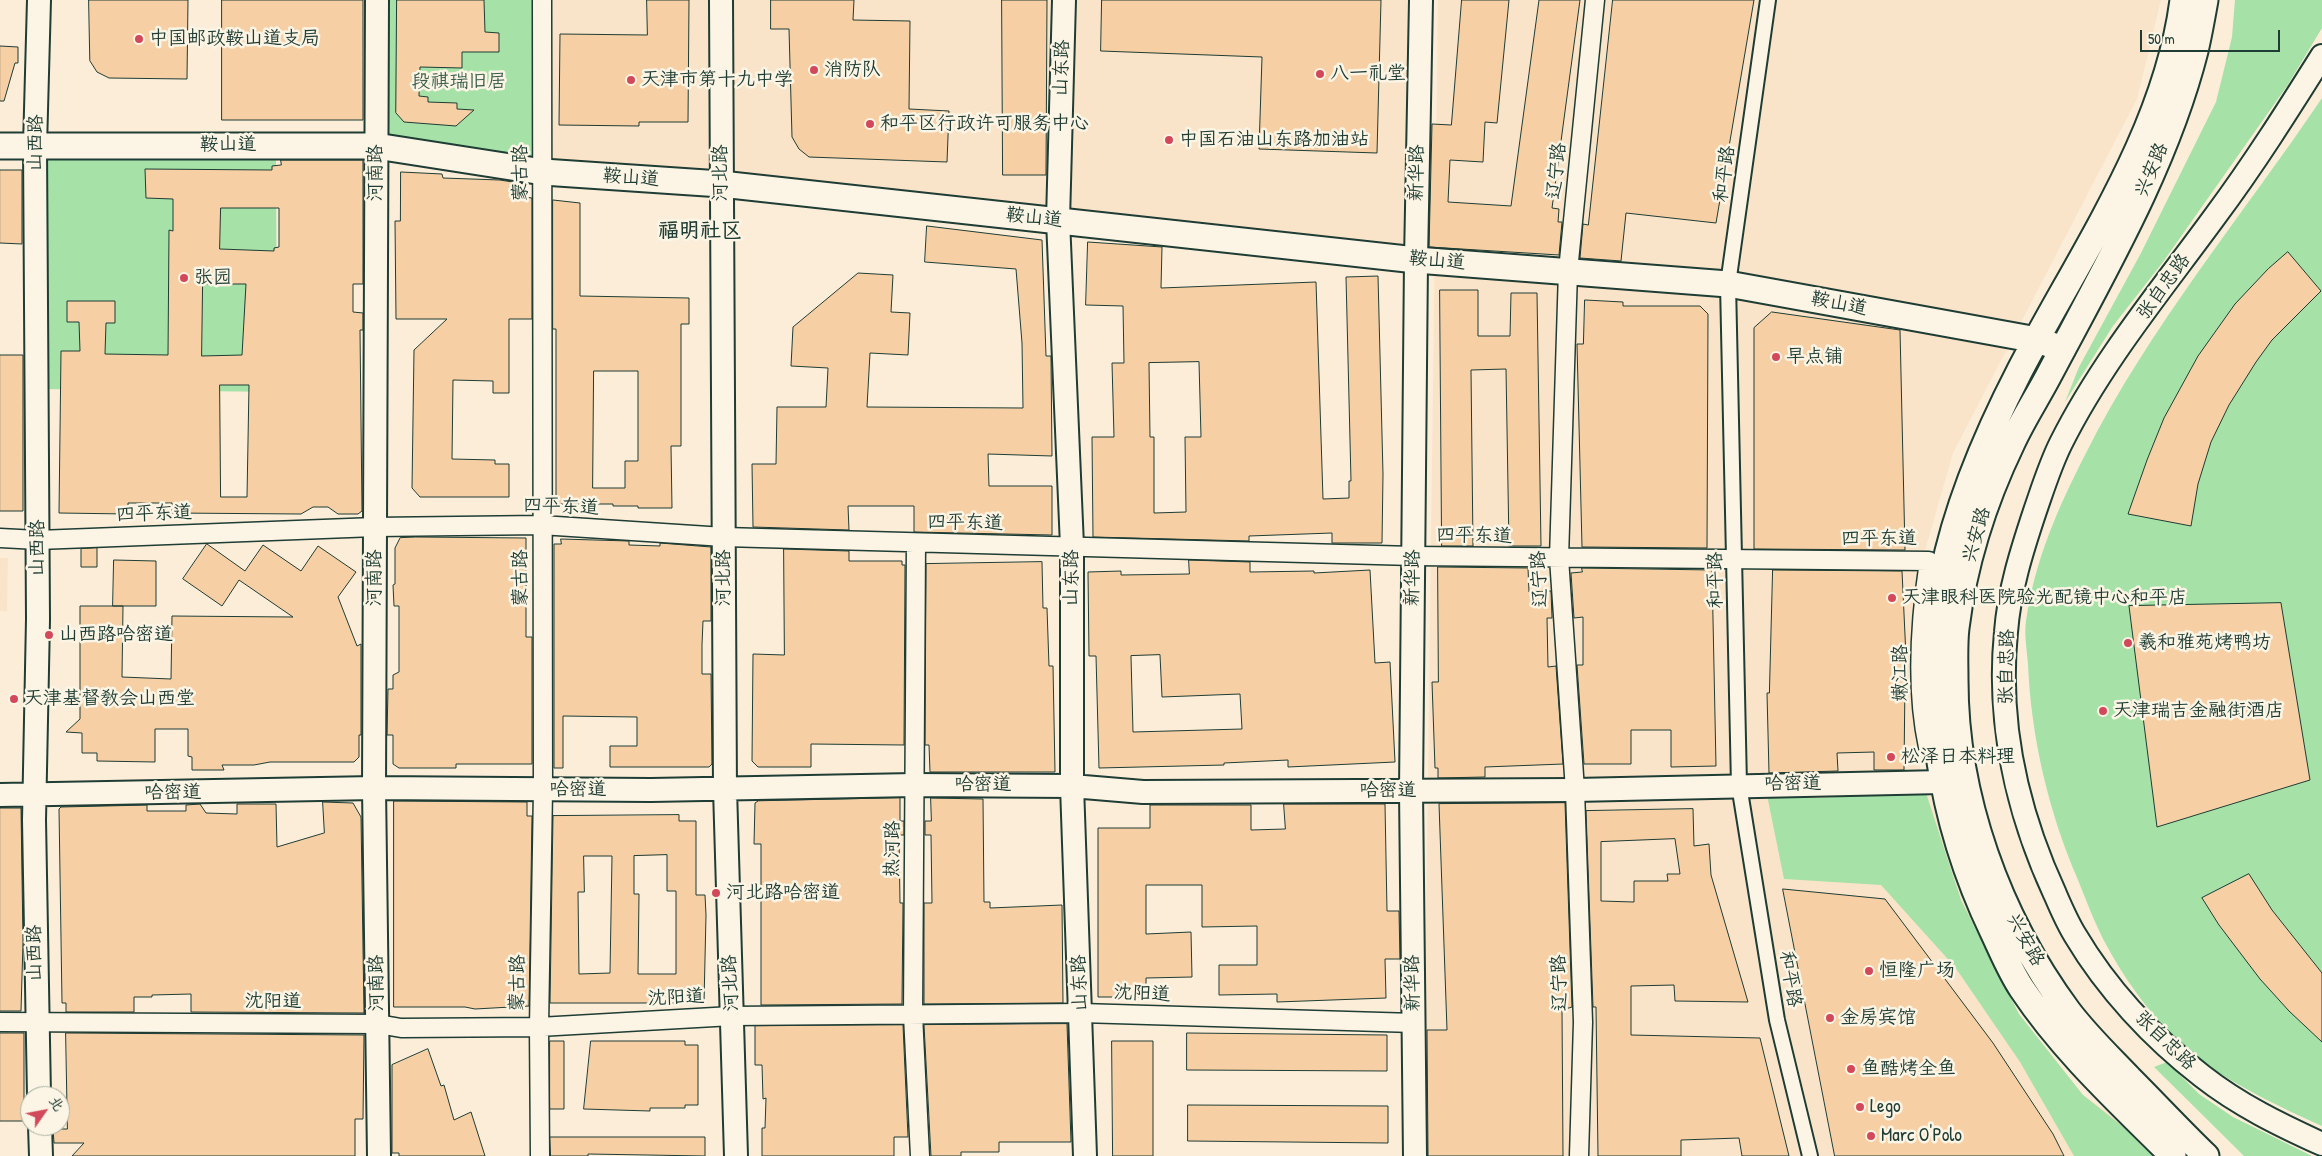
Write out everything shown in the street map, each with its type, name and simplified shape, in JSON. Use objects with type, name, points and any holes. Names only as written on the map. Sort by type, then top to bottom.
[{"type":"main road","name":"兴安路","points":[[2173,1156],[2077,1059],[2035,1006],[2012,973],[1973,889],[1963,862],[1954,780],[1934,703],[1934,667],[1935,630],[1943,572],[1959,514],[1981,454],[2020,370],[2110,204],[2139,145],[2169,66],[2180,22],[2183,0]]},
{"type":"main road","name":"兴安路","points":[[2205,0],[2196,48],[2173,120],[2142,194],[2063,349],[2014,439],[1992,488],[1974,541],[1964,582],[1956,631],[1955,696],[1958,744],[1954,780],[1980,837],[2008,910],[2029,951],[2068,1011],[2095,1042],[2206,1156]]},
{"type":"main road","name":"鞍山道","points":[[0,146],[376,146],[543,172],[721,184],[1416,260],[1728,284],[2037,340],[2063,349]]},
{"type":"main road","points":[[2077,1059],[2095,1042]]},
{"type":"street","name":"山西路","points":[[39,0],[35,147],[38,540],[34,796],[36,1021],[39,1086]]},
{"type":"street","name":"河南路","points":[[377,0],[374,788],[379,1156]]},
{"type":"street","name":"蒙古路","points":[[540,1156],[539,1027],[543,790],[542,0]]},
{"type":"street","name":"河北路","points":[[721,0],[725,789],[736,1156]]},
{"type":"street","name":"山东路","points":[[1064,0],[1058,220],[1072,546],[1072,786],[1085,1156]]},
{"type":"street","name":"新华路","points":[[1415,1156],[1411,791],[1416,260],[1421,0]]},
{"type":"street","name":"辽宁路","points":[[1578,1156],[1583,1022],[1575,790],[1559,558],[1568,271],[1595,0]]},
{"type":"street","name":"和平路","points":[[1768,0],[1728,284],[1739,785],[1777,1020],[1810,1156]]},
{"type":"street","name":"张自忠路","points":[[2322,56],[2255,160],[2119,347],[2069,428],[2046,479],[2017,567],[2006,630],[2004,663],[2006,719],[2012,766],[2026,821],[2041,862],[2074,934],[2100,971],[2138,1017],[2204,1078],[2272,1122],[2322,1144]]},
{"type":"street","name":"四平东道","points":[[0,538],[38,540],[375,527],[542,526],[724,537],[1413,556],[1929,561]]},
{"type":"street","name":"热河路","points":[[916,543],[913,1016],[920,1156]]},
{"type":"street","name":"嫩江路","points":[[1929,561],[1924,592],[1921,656],[1922,720],[1928,749],[1954,780]]},
{"type":"street","name":"哈密道","points":[[0,795],[34,796],[374,788],[543,790],[725,789],[914,785],[1072,786],[1143,792],[1575,790],[1954,780]]},
{"type":"street","name":"沈阳道","points":[[0,1022],[378,1024],[401,1028],[539,1027],[732,1016],[913,1016],[1081,1013],[1414,1023]]},
{"type":"street","points":[[40,1136],[41,1156]]},
{"type":"shaded area","name":"天津市第十九中学","points":[[553,0],[710,0],[710,173],[552,161]]},
{"type":"shaded area","points":[[721,0],[1414,0],[1411,252],[724,177]]},
{"type":"shaded area","points":[[1438,0],[2161,0],[2137,99],[1953,453],[1916,582],[1915,696],[1920,767],[1952,864],[1998,973],[2019,1014],[2083,1095],[2128,1126],[2159,1156],[1423,1156]]},
{"type":"shaded area","points":[[0,558],[8,558],[7,611],[0,611]]},
{"type":"green space","name":"段祺瑞旧居","points":[[387,0],[532,0],[533,166],[383,149]]},
{"type":"green space","points":[[2235,0],[2322,0],[2322,28],[2287,86],[2163,262],[2113,326],[2065,402],[2079,367],[2141,253],[2216,102],[2232,37]]},
{"type":"green space","points":[[2322,98],[2322,1126],[2278,1106],[2207,1065],[2178,1040],[2151,1012],[2117,964],[2092,914],[2068,855],[2050,802],[2037,747],[2033,720],[2025,632],[2035,576],[2049,534],[2076,473],[2111,406],[2139,360],[2198,272]]},
{"type":"green space","name":"张园","points":[[42,153],[276,154],[277,392],[43,389]]},
{"type":"green space","points":[[1926,793],[1961,900],[2019,1014],[2083,1095],[2126,1129],[2155,1156],[2074,1156],[2020,1062],[1955,967],[1881,885],[1784,879],[1767,795],[1816,798]]},
{"type":"green space","points":[[2167,1062],[2199,1094],[2233,1117],[2312,1156],[2244,1156],[2154,1067]]},
{"type":"building","name":"中国邮政鞍山道支局","points":[[89,0],[188,0],[187,79],[109,78],[97,72],[90,61]]},
{"type":"building","points":[[222,0],[363,0],[363,120],[222,120]]},
{"type":"building","points":[[397,0],[484,0],[485,32],[499,33],[499,52],[462,52],[462,68],[420,67],[419,96],[428,97],[428,102],[457,103],[457,109],[474,110],[456,126],[404,122],[396,113]]},
{"type":"building","points":[[647,0],[689,0],[688,122],[639,122],[639,126],[559,125],[560,34],[647,35]]},
{"type":"building","points":[[771,0],[854,0],[853,20],[910,21],[909,109],[949,111],[947,162],[809,157],[799,149],[792,137],[789,29],[771,29]]},
{"type":"building","points":[[1002,0],[1047,0],[1046,175],[1003,175]]},
{"type":"building","name":"八一礼堂","points":[[1102,0],[1381,0],[1377,153],[1259,149],[1262,57],[1101,51]]},
{"type":"building","points":[[1462,0],[1509,0],[1497,123],[1485,122],[1483,162],[1450,160],[1448,202],[1511,206],[1539,0],[1580,0],[1552,208],[1559,209],[1558,222],[1562,222],[1559,255],[1429,247],[1432,124],[1451,125]]},
{"type":"building","points":[[1613,0],[1754,0],[1716,223],[1626,213],[1621,261],[1580,258],[1583,224],[1588,225]]},
{"type":"building","points":[[0,46],[18,47],[18,63],[15,63],[4,101],[0,101]]},
{"type":"building","points":[[281,160],[363,160],[363,284],[353,284],[353,312],[363,313],[363,330],[360,330],[362,511],[358,514],[338,514],[328,507],[313,507],[301,514],[172,513],[172,503],[128,503],[128,514],[59,513],[61,351],[80,351],[79,322],[67,322],[67,301],[115,301],[115,323],[106,323],[105,354],[168,355],[169,230],[173,231],[173,199],[146,198],[145,169],[272,170],[272,166],[281,165]],"holes":[[[221,208],[279,208],[279,247],[274,248],[274,251],[220,249]],[[203,284],[246,284],[242,355],[202,356]],[[220,385],[249,385],[247,497],[221,497]]]},
{"type":"building","points":[[0,170],[22,170],[22,244],[0,243]]},
{"type":"building","points":[[401,172],[442,174],[443,178],[500,180],[525,184],[524,197],[532,198],[532,319],[509,319],[509,393],[493,393],[493,381],[453,380],[452,459],[495,460],[495,464],[509,464],[509,497],[420,497],[412,488],[414,350],[447,319],[396,319],[395,221],[400,221]]},
{"type":"building","points":[[553,200],[580,203],[580,296],[689,298],[689,324],[681,324],[681,446],[671,446],[672,508],[638,508],[638,506],[613,506],[613,504],[556,504],[556,329],[553,329]],"holes":[[[594,371],[638,371],[638,461],[625,461],[625,488],[593,488]]]},
{"type":"building","points":[[927,226],[1042,240],[1046,356],[1051,356],[1052,456],[988,454],[989,486],[1052,486],[1052,535],[914,532],[914,506],[848,506],[849,530],[753,527],[752,464],[776,464],[777,407],[826,407],[828,368],[791,366],[793,327],[858,273],[893,275],[891,312],[910,313],[908,355],[870,353],[867,407],[1023,408],[1022,343],[1016,269],[925,262]]},
{"type":"building","points":[[1088,242],[1162,247],[1161,288],[1316,282],[1323,499],[1349,498],[1349,481],[1351,481],[1346,277],[1378,276],[1383,474],[1382,543],[1332,543],[1332,533],[1249,536],[1249,541],[1093,537],[1092,437],[1114,437],[1112,363],[1124,363],[1123,306],[1086,305]],"holes":[[[1199,362],[1201,437],[1185,437],[1186,512],[1154,513],[1154,437],[1150,437],[1149,363]]]},
{"type":"building","points":[[2288,252],[2321,291],[2272,340],[2229,405],[2211,442],[2198,484],[2191,526],[2128,514],[2164,418],[2198,356],[2235,304],[2268,269]]},
{"type":"building","points":[[1440,290],[1478,290],[1478,336],[1510,336],[1511,293],[1537,293],[1541,546],[1509,546],[1506,369],[1471,370],[1473,546],[1442,546]]},
{"type":"building","points":[[1585,300],[1623,302],[1623,306],[1700,306],[1708,314],[1707,548],[1582,547],[1577,344],[1583,344]]},
{"type":"building","points":[[1772,312],[1900,330],[1905,550],[1754,549],[1754,328]]},
{"type":"building","points":[[0,355],[23,355],[23,511],[0,511]]},
{"type":"building","points":[[400,538],[526,538],[526,637],[532,637],[532,764],[456,764],[456,768],[399,768],[393,764],[393,735],[387,735],[388,689],[393,689],[393,675],[399,672],[399,606],[394,606],[393,585],[395,584],[395,548]]},
{"type":"building","points":[[561,539],[629,541],[629,545],[660,546],[660,543],[711,547],[711,621],[703,621],[702,645],[702,674],[711,674],[712,764],[709,767],[610,767],[610,746],[637,746],[637,717],[563,716],[563,768],[554,768],[554,544],[561,544]]},
{"type":"building","points":[[207,544],[245,571],[263,545],[301,571],[318,546],[356,572],[338,597],[357,646],[361,644],[361,735],[359,735],[359,757],[354,762],[270,762],[254,765],[222,765],[224,770],[192,770],[192,757],[188,756],[188,729],[155,729],[155,762],[97,761],[97,753],[82,753],[82,733],[66,732],[80,719],[80,606],[123,606],[122,677],[171,679],[172,616],[293,617],[239,580],[222,606],[183,579]]},
{"type":"building","points":[[97,548],[97,567],[81,567],[81,549]]},
{"type":"building","points":[[784,549],[849,551],[849,561],[902,561],[902,565],[905,565],[904,745],[811,744],[811,767],[758,767],[752,761],[753,654],[784,655]]},
{"type":"building","points":[[114,560],[156,561],[156,606],[113,606]]},
{"type":"building","points":[[1189,560],[1250,562],[1250,572],[1314,571],[1314,573],[1370,570],[1375,663],[1390,662],[1395,762],[1288,767],[1288,760],[1224,763],[1224,765],[1099,768],[1096,656],[1089,656],[1088,572],[1121,571],[1121,575],[1189,574]],"holes":[[[1160,655],[1162,697],[1240,694],[1242,729],[1133,732],[1131,656]]]},
{"type":"building","points":[[1042,562],[1043,608],[1047,608],[1049,666],[1053,666],[1055,772],[930,772],[929,745],[925,745],[926,564]]},
{"type":"building","points":[[1438,567],[1528,568],[1529,592],[1551,591],[1552,618],[1547,618],[1548,667],[1556,666],[1563,764],[1485,767],[1485,777],[1438,778],[1438,768],[1435,768],[1432,682],[1438,682]]},
{"type":"building","points":[[1582,568],[1712,570],[1716,766],[1671,767],[1671,730],[1631,730],[1631,764],[1584,764],[1577,665],[1583,665],[1583,617],[1574,618],[1571,573],[1582,572]]},
{"type":"building","points":[[1773,570],[1902,571],[1907,678],[1905,678],[1904,770],[1874,770],[1874,752],[1837,753],[1838,771],[1769,773],[1767,693],[1769,693]]},
{"type":"building","name":"天津瑞吉金融街酒店","points":[[2281,603],[2310,780],[2157,827],[2129,606]]},
{"type":"building","points":[[900,798],[900,821],[904,821],[904,835],[899,835],[900,903],[903,903],[902,1004],[761,1005],[761,844],[754,844],[755,803],[758,801]]},
{"type":"building","points":[[931,798],[983,799],[984,902],[990,902],[990,908],[1062,905],[1063,1003],[924,1004],[924,903],[932,903],[931,835],[925,835],[925,821],[931,821]]},
{"type":"building","points":[[394,801],[527,802],[527,816],[532,816],[529,1006],[475,1009],[465,1007],[394,1007]]},
{"type":"building","points":[[323,802],[353,803],[361,817],[364,1013],[191,1012],[191,994],[134,997],[134,1012],[66,1012],[66,1003],[62,1003],[59,809],[61,807],[147,805],[147,811],[186,811],[186,805],[200,804],[206,813],[237,814],[237,804],[276,804],[277,847],[324,833]]},
{"type":"building","points":[[1565,803],[1572,1007],[1562,1010],[1563,1156],[1428,1156],[1427,1030],[1447,1030],[1439,804]]},
{"type":"building","points":[[1284,804],[1385,804],[1387,911],[1399,911],[1400,959],[1385,959],[1386,998],[1277,1002],[1277,994],[1219,995],[1219,965],[1257,965],[1257,926],[1202,927],[1202,885],[1146,885],[1146,934],[1191,932],[1192,977],[1146,978],[1146,997],[1098,997],[1098,828],[1150,828],[1150,805],[1251,805],[1251,830],[1285,829]]},
{"type":"building","points":[[0,808],[21,808],[23,942],[21,1011],[0,1011]]},
{"type":"building","points":[[1693,809],[1694,846],[1709,844],[1711,875],[1748,1002],[1675,1001],[1674,985],[1631,986],[1631,1035],[1760,1038],[1789,1156],[1742,1156],[1739,1138],[1681,1140],[1681,1156],[1598,1156],[1596,1007],[1593,1007],[1586,811]],"holes":[[[1675,839],[1680,874],[1667,874],[1668,881],[1634,881],[1634,902],[1601,901],[1601,842]]]},
{"type":"building","points":[[679,815],[679,821],[696,821],[696,895],[705,895],[706,915],[704,1003],[550,1003],[553,816]],"holes":[[[667,855],[667,891],[676,891],[676,974],[638,974],[639,894],[634,894],[634,856]],[[584,856],[612,856],[610,973],[579,974],[578,892],[584,892]]]},
{"type":"building","points":[[2249,874],[2272,910],[2322,973],[2322,1042],[2289,1011],[2260,979],[2219,925],[2202,898]]},
{"type":"building","name":"恒隆广场","points":[[1783,889],[1885,899],[1993,1043],[2053,1134],[2064,1156],[1835,1156]]},
{"type":"building","points":[[1067,1024],[1071,1142],[999,1142],[999,1152],[961,1152],[961,1156],[931,1156],[924,1025]]},
{"type":"building","points":[[903,1025],[908,1137],[894,1137],[894,1156],[762,1156],[762,1128],[765,1128],[766,1098],[763,1099],[762,1065],[755,1065],[755,1026]]},
{"type":"building","points":[[0,1033],[24,1033],[24,1086],[20,1086],[20,1121],[0,1121]]},
{"type":"building","points":[[66,1033],[364,1035],[363,1119],[355,1119],[355,1156],[72,1156],[84,1143],[54,1143],[54,1136],[70,1136],[70,1086],[67,1086]]},
{"type":"building","points":[[1187,1033],[1387,1035],[1387,1071],[1187,1070]]},
{"type":"building","points":[[550,1041],[564,1041],[564,1109],[550,1109]]},
{"type":"building","points":[[591,1041],[685,1041],[685,1045],[698,1045],[698,1105],[685,1105],[685,1108],[650,1108],[650,1111],[584,1109]]},
{"type":"building","points":[[1112,1041],[1153,1041],[1153,1156],[1113,1156]]},
{"type":"building","points":[[428,1049],[441,1086],[444,1085],[454,1120],[471,1112],[485,1156],[399,1156],[399,1153],[392,1153],[392,1065]]},
{"type":"building","points":[[1188,1105],[1388,1106],[1388,1143],[1188,1141]]},
{"type":"building","points":[[550,1137],[705,1137],[705,1156],[588,1154],[588,1156],[551,1156]]},
{"type":"place","name":"中国邮政鞍山道支局","points":[[139,39]]},
{"type":"place","name":"消防队","points":[[814,70]]},
{"type":"place","name":"八一礼堂","points":[[1320,74]]},
{"type":"place","name":"天津市第十九中学","points":[[631,80]]},
{"type":"place","name":"和平区行政许可服务中心","points":[[870,124]]},
{"type":"place","name":"中国石油山东路加油站","points":[[1169,140]]},
{"type":"place","name":"张园","points":[[184,278]]},
{"type":"place","name":"早点铺","points":[[1776,357]]},
{"type":"place","name":"天津眼科医院验光配镜中心和平店","points":[[1892,598]]},
{"type":"place","name":"山西路哈密道","points":[[49,635]]},
{"type":"place","name":"羲和雅苑烤鸭坊","points":[[2128,643]]},
{"type":"place","name":"天津基督教会山西堂","points":[[14,699]]},
{"type":"place","name":"天津瑞吉金融街酒店","points":[[2103,711]]},
{"type":"place","name":"松泽日本料理","points":[[1891,757]]},
{"type":"place","name":"河北路哈密道","points":[[716,893]]},
{"type":"place","name":"恒隆广场","points":[[1869,971]]},
{"type":"place","name":"金房宾馆","points":[[1830,1018]]},
{"type":"place","name":"鱼酷烤全鱼","points":[[1851,1069]]},
{"type":"place","name":"Lego","points":[[1860,1107]]},
{"type":"place","name":"Marc O'Polo","points":[[1871,1136]]},
{"type":"district","name":"福明社区","points":[[700,231]]}]
